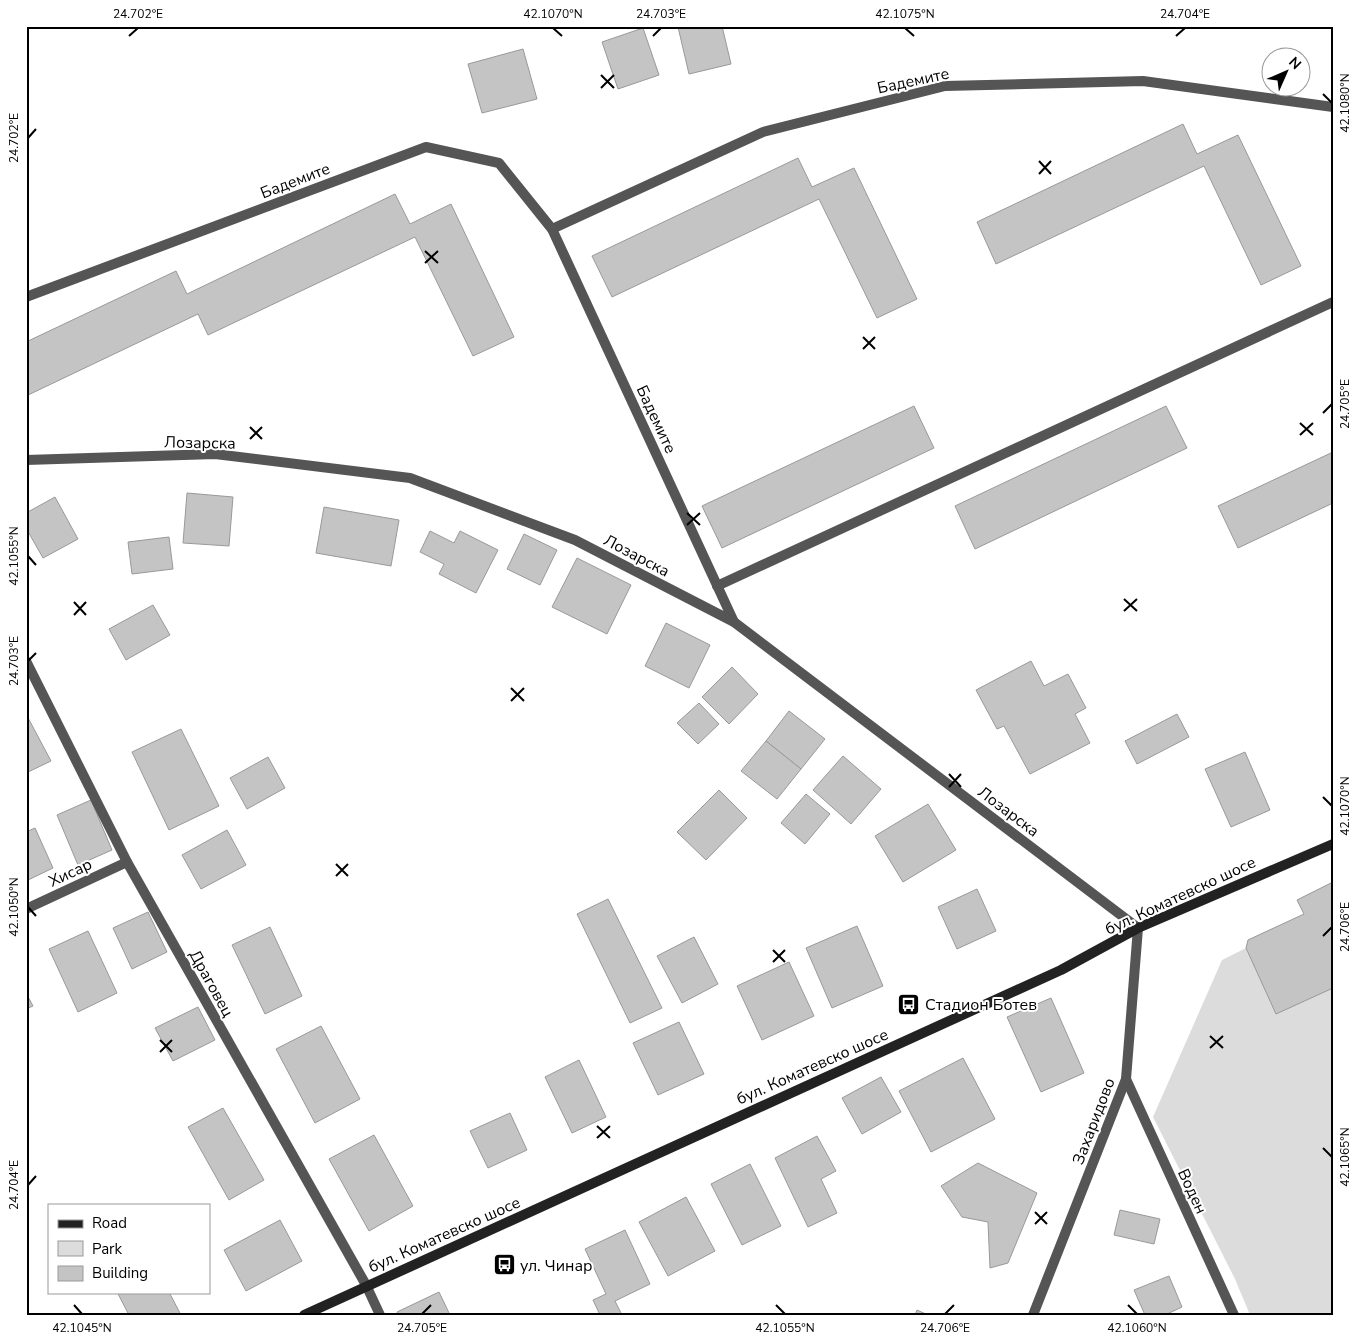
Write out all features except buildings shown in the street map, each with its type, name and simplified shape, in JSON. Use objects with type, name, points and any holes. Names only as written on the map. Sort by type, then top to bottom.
[{"type":"main road","name":"бул. Коматевско шосе","points":[[304,1315],[1061,970],[1138,928],[1333,844]]},
{"type":"street","name":"Бадемите","points":[[552,229],[763,132],[945,86],[1143,82],[1333,107]]},
{"type":"street","name":"Бадемите","points":[[26,297],[426,147],[498,163],[552,229],[734,622]]},
{"type":"street","points":[[717,586],[1333,302]]},
{"type":"street","name":"Лозарска","points":[[26,460],[215,454],[410,478],[575,540],[734,622],[1138,928]]},
{"type":"street","name":"Драговец","points":[[26,660],[127,862],[366,1286],[380,1315]]},
{"type":"street","name":"Хисар","points":[[26,909],[127,862]]},
{"type":"street","name":"Захаридово","points":[[1033,1315],[1126,1079],[1138,928]]},
{"type":"street","name":"Воден","points":[[1126,1079],[1234,1315]]},
{"type":"green space","points":[[1333,882],[1333,1315],[1250,1315],[1235,1279],[1153,1117],[1222,960],[1246,948],[1248,940],[1304,914],[1297,900]]},
{"type":"place","name":"Стадион Ботев","points":[[909,1004]]},
{"type":"place","name":"ул. Чинар","points":[[504,1265]]}]
